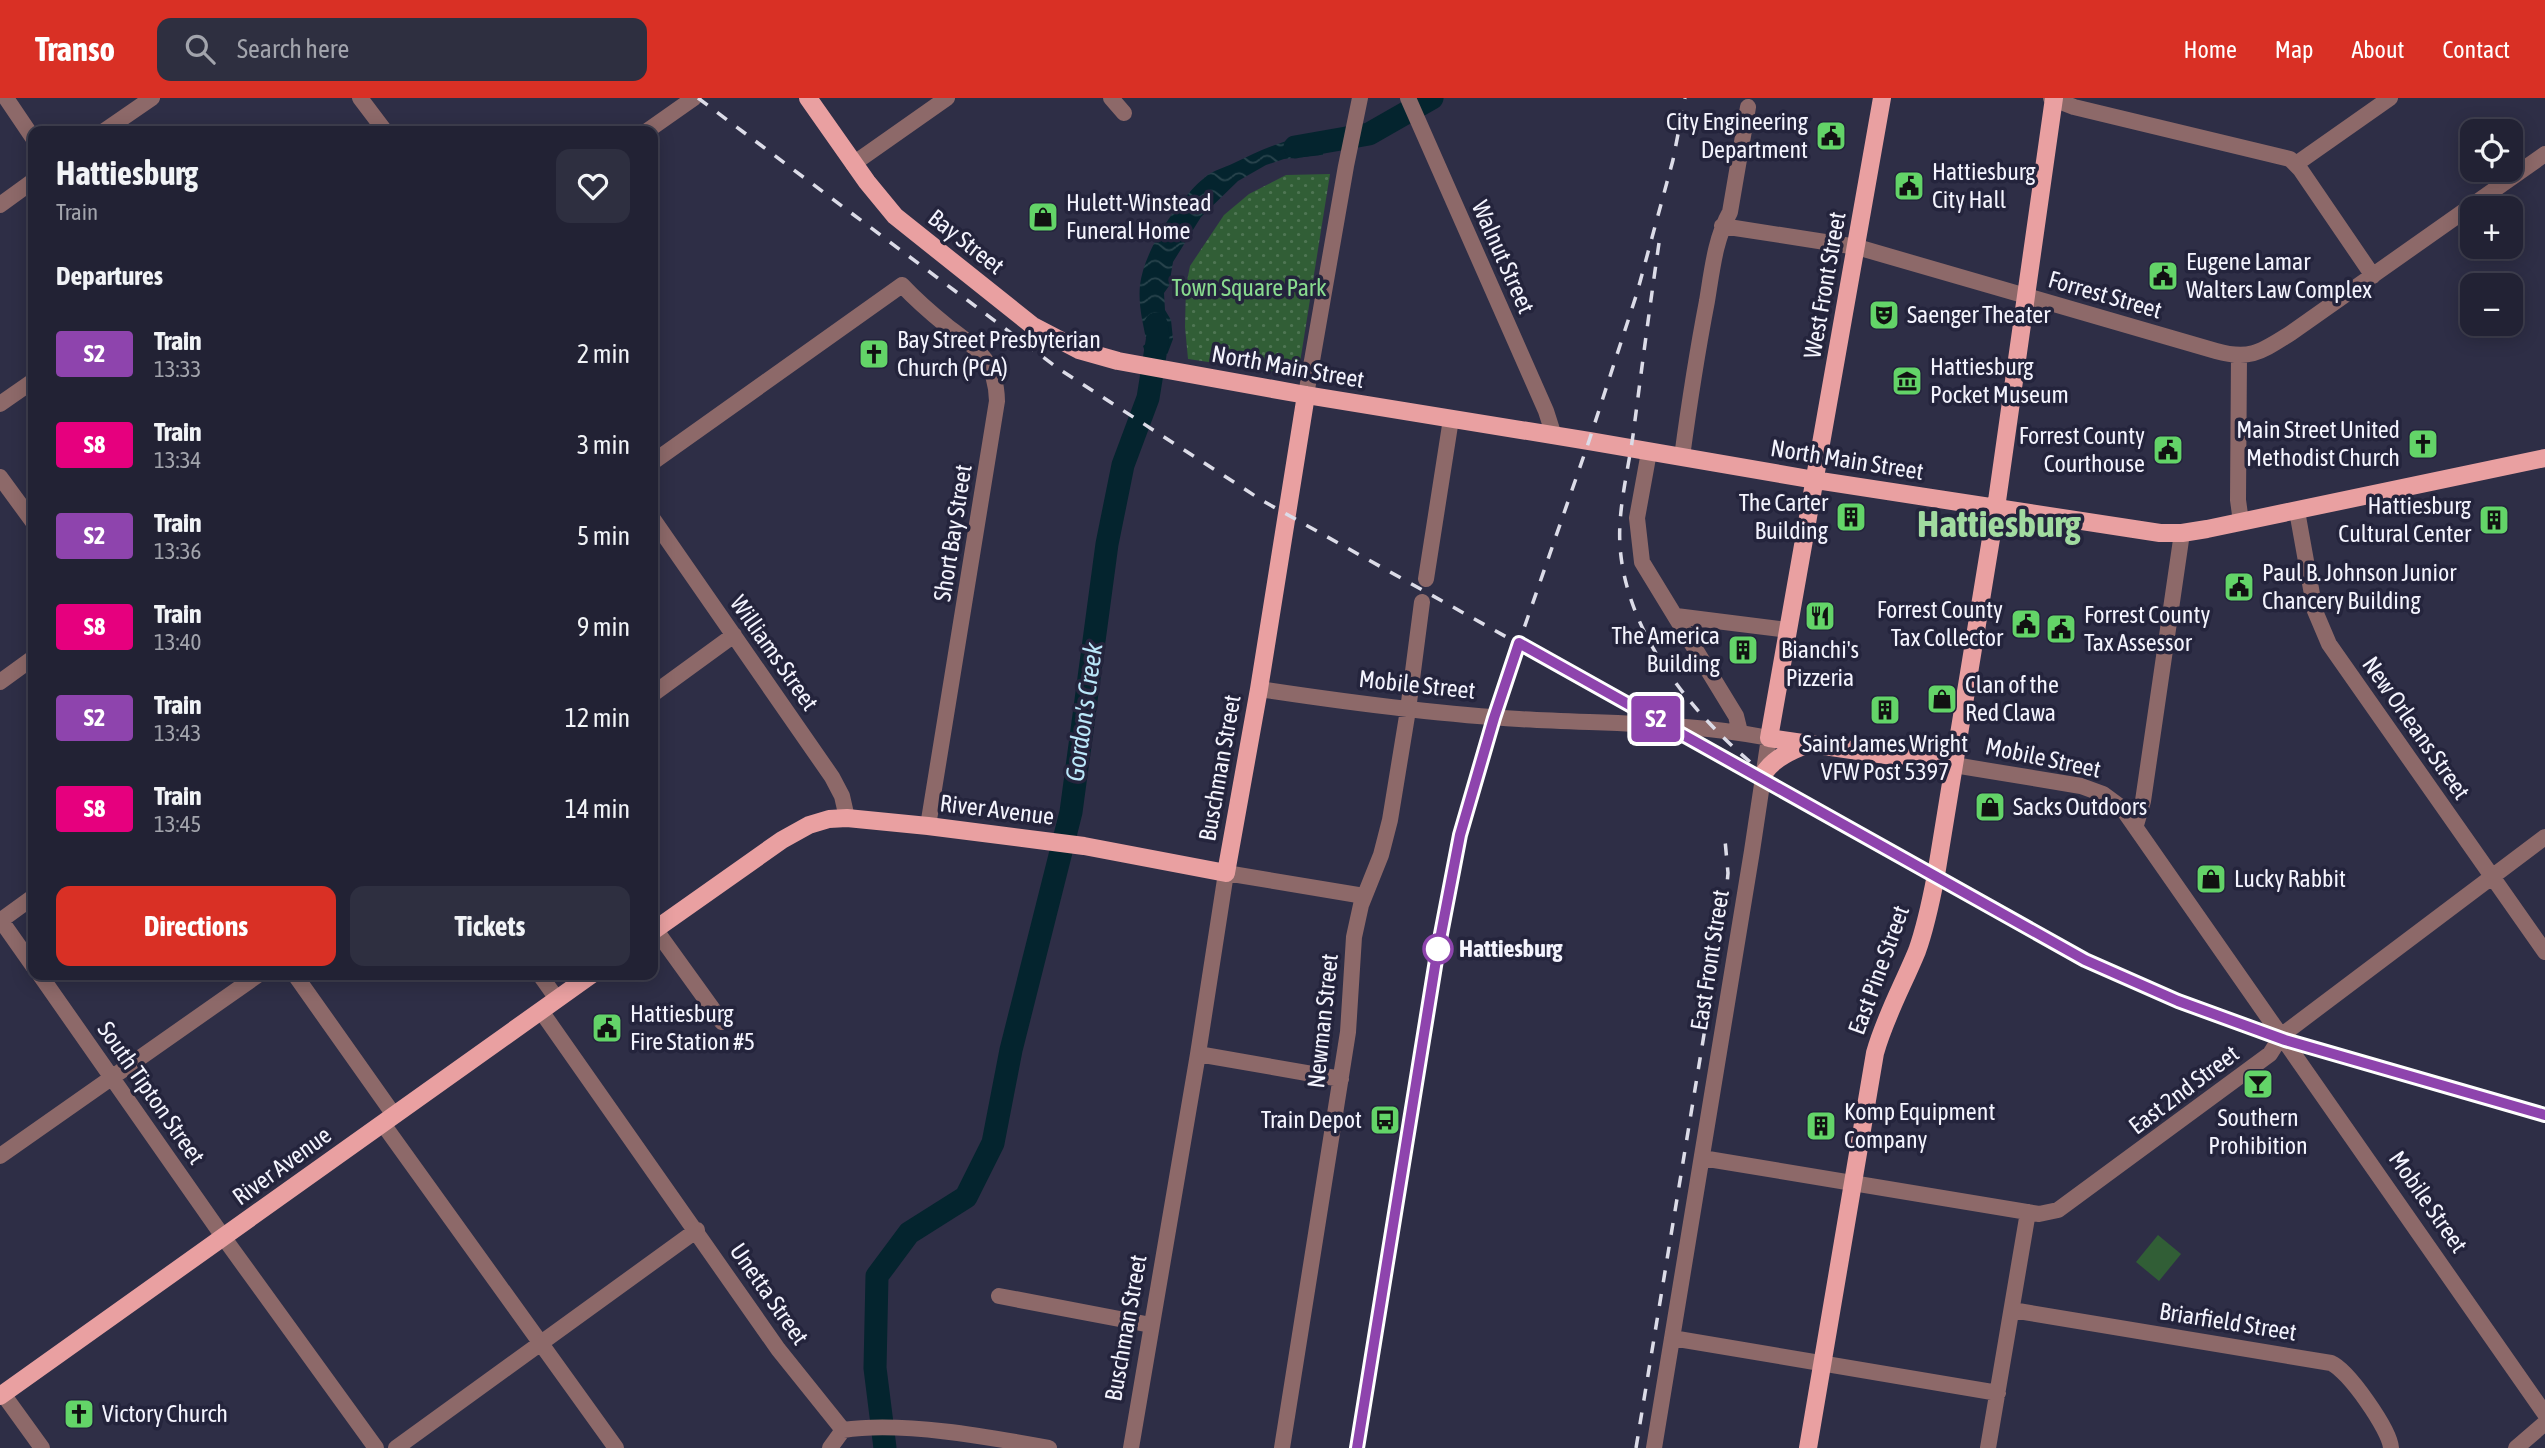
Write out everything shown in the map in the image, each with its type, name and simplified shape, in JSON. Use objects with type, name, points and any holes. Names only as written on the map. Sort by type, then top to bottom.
[{"type":"main road","name":"Bay Street","points":[[808,98],[853,164],[904,224],[1033,326],[1079,350],[1140,365]]},
{"type":"main road","name":"West Front Street","points":[[1815,481],[1882,98]]},
{"type":"main road","name":"East Pine Street","points":[[1808,1448],[1879,1039],[1918,949],[1927,917],[1996,508],[2053,98]]},
{"type":"main road","name":"North Main Street","points":[[1140,365],[1306,396],[1815,481],[2138,530],[2182,533],[2545,458]]},
{"type":"main road","name":"Buschman Street","points":[[1226,873],[1259,689],[1306,396]]},
{"type":"main road","name":"East Front Street","points":[[1769,738],[1815,481]]},
{"type":"main road","name":"Mobile Street","points":[[1769,738],[1954,765]]},
{"type":"main road","points":[[1764,773],[1774,762],[1809,744]]},
{"type":"main road","name":"River Avenue","points":[[658,927],[798,830],[822,820],[847,818],[928,826],[1084,846],[1226,873]]},
{"type":"main road","name":"River Avenue","points":[[2,1395],[585,980]]},
{"type":"street","points":[[6,98],[28,131]]},
{"type":"street","points":[[111,126],[152,98]]},
{"type":"street","points":[[360,98],[381,126]]},
{"type":"street","points":[[654,126],[694,98]]},
{"type":"street","points":[[853,164],[947,98]]},
{"type":"street","points":[[1111,98],[1124,113]]},
{"type":"street","name":"Walnut Street","points":[[1408,98],[1546,411],[1554,436]]},
{"type":"street","points":[[2053,98],[2074,107],[2281,156],[2296,164],[2373,276]]},
{"type":"street","points":[[2296,164],[2390,98]]},
{"type":"street","name":"Buschman Street","points":[[1306,396],[1358,106]]},
{"type":"street","points":[[1682,457],[1694,370],[1722,226],[1730,212],[1748,107]]},
{"type":"street","points":[[2241,522],[2238,500],[2239,356],[2253,355],[2266,349],[2545,154]]},
{"type":"street","points":[[0,205],[28,185]]},
{"type":"street","name":"Forrest Street","points":[[1722,226],[1857,247],[2239,356]]},
{"type":"street","name":"Short Bay Street","points":[[658,458],[902,285],[931,313],[982,354],[992,371],[997,401],[928,826]]},
{"type":"street","points":[[0,404],[28,384]]},
{"type":"street","points":[[1426,579],[1451,419]]},
{"type":"street","points":[[1649,452],[1637,518],[1639,550],[1644,567],[1736,716],[1740,732]]},
{"type":"street","points":[[0,477],[28,515]]},
{"type":"street","name":"New Orleans Street","points":[[2297,511],[2315,611],[2323,633],[2545,952]]},
{"type":"street","name":"Williams Street","points":[[658,526],[832,777],[842,796],[847,818]]},
{"type":"street","points":[[2136,825],[2143,801],[2182,533]]},
{"type":"street","name":"Newman Street","points":[[1282,1448],[1341,1079],[1351,1001],[1354,937],[1364,895],[1385,842],[1408,710],[1422,602]]},
{"type":"street","points":[[1676,616],[1788,630]]},
{"type":"street","points":[[658,690],[734,635]]},
{"type":"street","points":[[0,682],[28,662]]},
{"type":"street","name":"Mobile Street","points":[[1259,689],[1408,710],[1583,723],[1693,727],[1769,738]]},
{"type":"street","name":"East Front Street","points":[[1654,1448],[1769,738]]},
{"type":"street","name":"Mobile Street","points":[[1954,765],[2093,789],[2112,800],[2136,825],[2545,1414]]},
{"type":"street","name":"East 2nd Street","points":[[1702,1158],[2048,1214],[2067,1206],[2270,1054],[2282,1034],[2545,837]]},
{"type":"street","name":"Buschman Street","points":[[1131,1448],[1226,873]]},
{"type":"street","name":"River Avenue","points":[[1226,873],[1364,895]]},
{"type":"street","points":[[28,900],[0,920],[28,959]]},
{"type":"street","points":[[658,935],[722,1022]]},
{"type":"street","name":"South Tipton Street","points":[[44,980],[224,1238],[376,1448]]},
{"type":"street","points":[[0,1156],[251,980]]},
{"type":"street","points":[[298,980],[389,1120],[616,1448]]},
{"type":"street","points":[[544,980],[557,999]]},
{"type":"street","name":"Unetta Street","points":[[541,1011],[778,1349],[849,1429]]},
{"type":"street","points":[[1198,1054],[1341,1079]]},
{"type":"street","points":[[1988,1448],[2028,1212]]},
{"type":"street","points":[[396,1448],[697,1230]]},
{"type":"street","points":[[999,1296],[1152,1325]]},
{"type":"street","name":"Briarfield Street","points":[[2012,1310],[2331,1363],[2345,1373],[2380,1422],[2391,1448]]},
{"type":"street","points":[[1672,1338],[1998,1393]]},
{"type":"street","points":[[2,1395],[42,1448]]},
{"type":"street","points":[[2516,1448],[2545,1423]]},
{"type":"street","points":[[830,1448],[849,1429],[921,1429],[1049,1448]]},
{"type":"green space","name":"Town Square Park","points":[[1330,174],[1298,375],[1188,359],[1185,327],[1186,286],[1190,266],[1224,215],[1249,194],[1286,175]]},
{"type":"green space","points":[[2158,1235],[2181,1254],[2159,1281],[2136,1262]]},
{"type":"water","points":[[1324,134],[1323,155],[1284,159],[1266,165],[1238,181],[1201,217],[1173,262],[1169,286],[1164,293],[1165,310],[1171,320],[1173,339],[1167,355],[1145,352],[1143,346],[1147,343],[1140,300],[1143,271],[1164,226],[1184,199],[1205,177],[1215,171],[1277,144]]},
{"type":"waterway","name":"Gordon's Creek","points":[[1295,147],[1369,134],[1432,98]]},
{"type":"waterway","name":"Gordon's Creek","points":[[885,1448],[875,1368],[877,1276],[909,1233],[966,1197],[993,1143],[1011,1050],[1071,812],[1107,544],[1123,465],[1148,398],[1158,336],[1156,324]]},
{"type":"railway","points":[[698,98],[1059,369],[1263,501],[2085,960],[2178,1001],[2280,1038],[2545,1115]]},
{"type":"railway","points":[[1357,1448],[1436,960],[1459,835],[1497,706],[1637,293],[1673,160],[1685,98]]},
{"type":"railway","points":[[1659,243],[1621,511],[1621,558],[1629,593],[1642,627],[1659,659],[1704,717],[1755,766]]},
{"type":"railway","points":[[1636,1448],[1725,907],[1728,873],[1725,840]]},
{"type":"train","name":"S2","points":[[1357,1448],[1436,960],[1460,835],[1519,643],[2085,960],[2178,1001],[2285,1040],[2545,1115]]},
{"type":"place","name":"City Engineering Department","points":[[1831,136]]},
{"type":"place","name":"Hattiesburg City Hall","points":[[1909,186]]},
{"type":"place","name":"Hulett-Winstead Funeral Home","points":[[1043,217]]},
{"type":"place","name":"Eugene Lamar Walters Law Complex","points":[[2163,276]]},
{"type":"place","name":"Saenger Theater","points":[[1884,315]]},
{"type":"place","name":"Bay Street Presbyterian Church (PCA)","points":[[874,354]]},
{"type":"place","name":"Hattiesburg Pocket Museum","points":[[1907,381]]},
{"type":"place","name":"Main Street United Methodist Church","points":[[2423,444]]},
{"type":"place","name":"Forrest County Courthouse","points":[[2168,450]]},
{"type":"place","name":"The Carter Building","points":[[1851,517]]},
{"type":"place","name":"Hattiesburg Cultural Center","points":[[2494,520]]},
{"type":"place","name":"Paul B. Johnson Junior Chancery Building","points":[[2239,587]]},
{"type":"place","name":"Bianchi's Pizzeria","points":[[1820,616]]},
{"type":"place","name":"Forrest County Tax Collector","points":[[2026,624]]},
{"type":"place","name":"Forrest County Tax Assessor","points":[[2061,629]]},
{"type":"place","name":"The America Building","points":[[1743,650]]},
{"type":"place","name":"Clan of the Red Clawa","points":[[1942,699]]},
{"type":"place","name":"Saint James Wright VFW Post 5397","points":[[1885,710]]},
{"type":"place","name":"Sacks Outdoors","points":[[1990,807]]},
{"type":"place","name":"Lucky Rabbit","points":[[2211,879]]},
{"type":"place","name":"Hattiesburg","points":[[1438,949]]},
{"type":"place","name":"Hattiesburg Fire Station #5","points":[[607,1028]]},
{"type":"place","name":"Southern Prohibition","points":[[2258,1084]]},
{"type":"place","name":"Train Depot","points":[[1385,1120]]},
{"type":"place","name":"Komp Equipment Company","points":[[1821,1126]]},
{"type":"place","name":"Victory Church","points":[[79,1414]]},
{"type":"district","name":"Hattiesburg","points":[[1999,524]]}]
